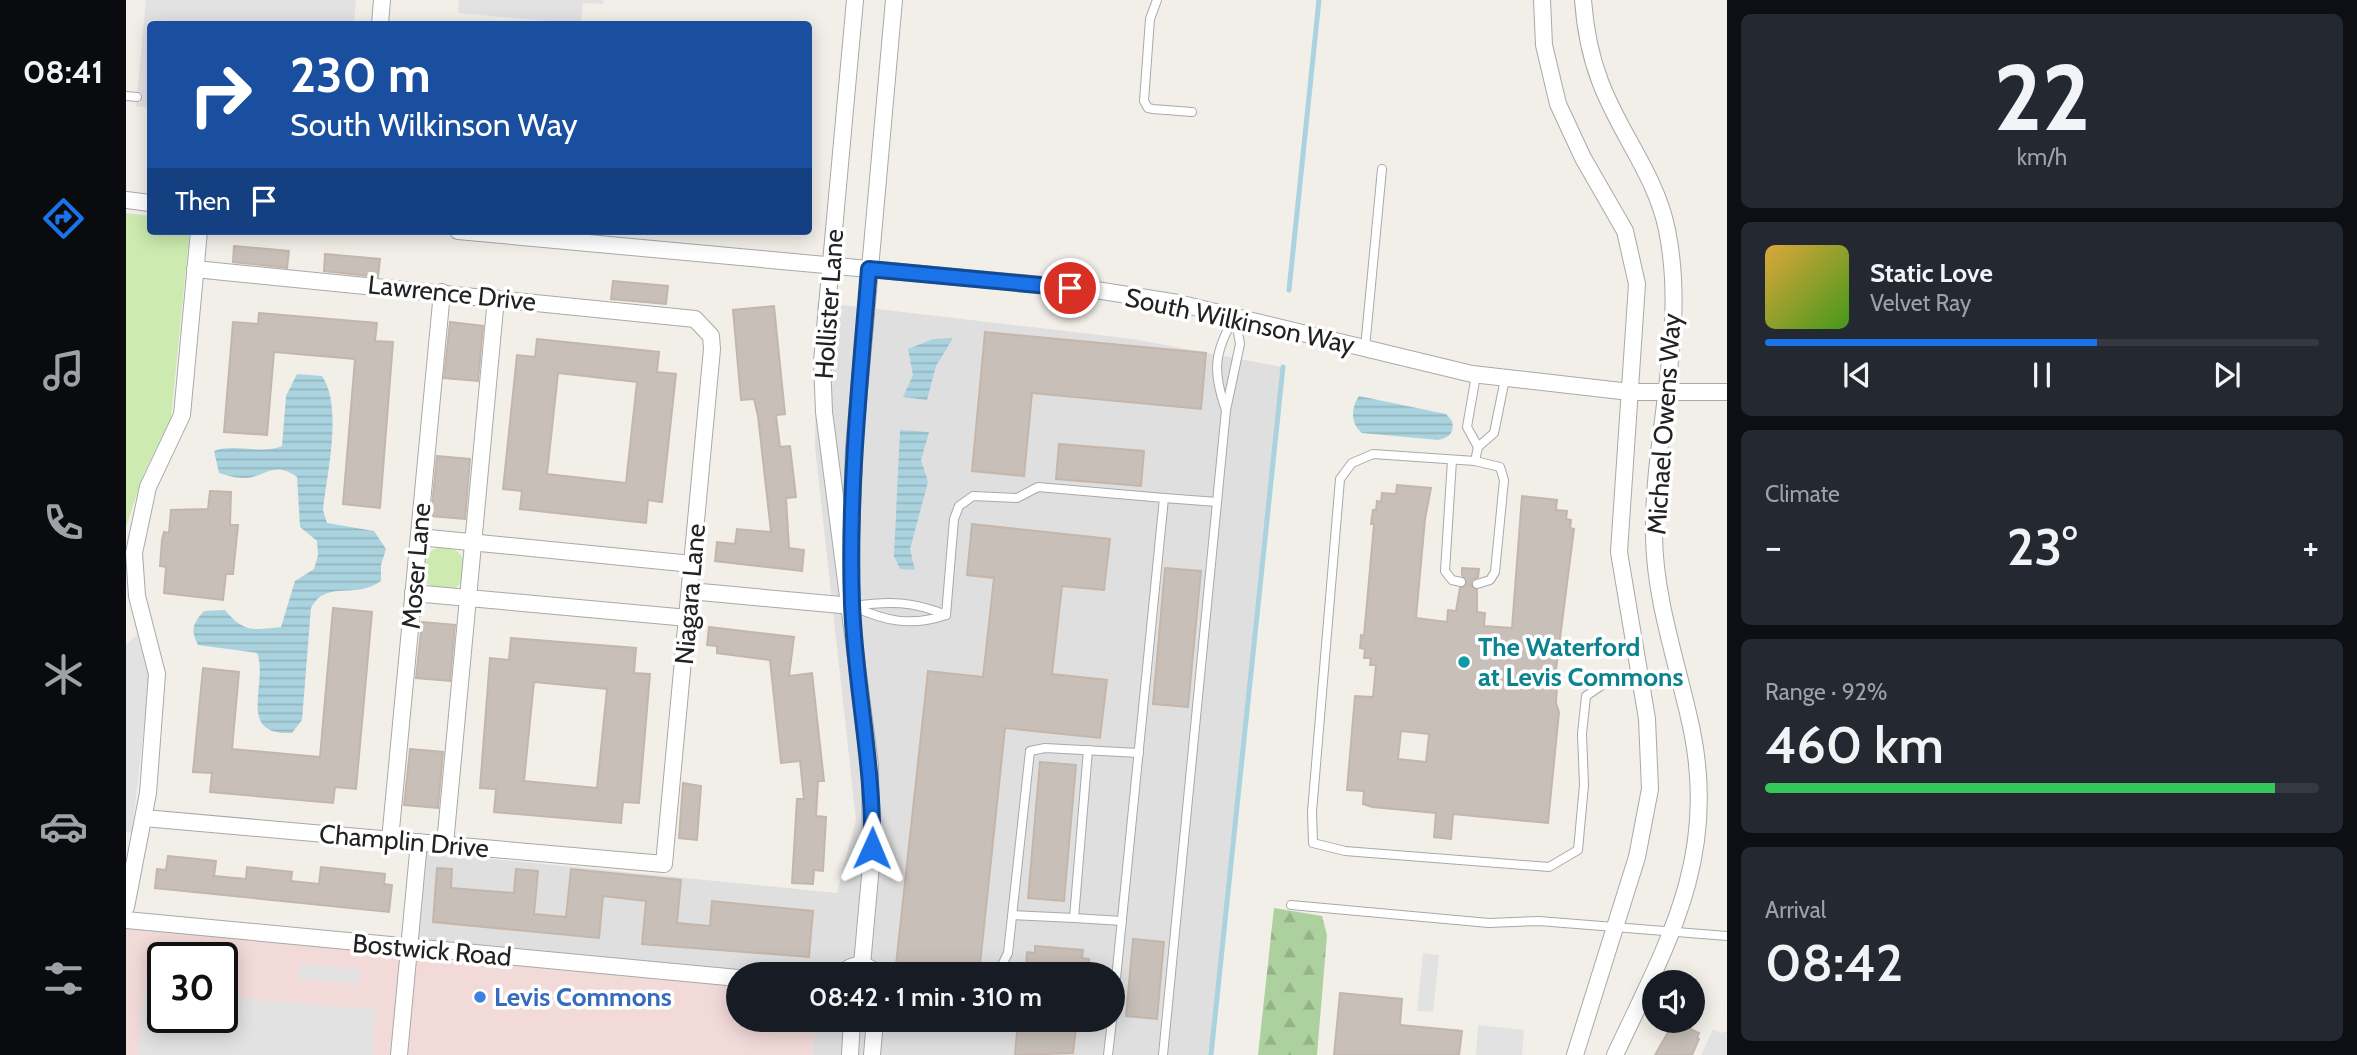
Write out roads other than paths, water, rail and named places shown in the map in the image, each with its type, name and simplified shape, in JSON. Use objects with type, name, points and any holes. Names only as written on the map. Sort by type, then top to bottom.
[{"type":"street","points":[[380,21],[382,0]]},
{"type":"street","name":"Hollister Lane","points":[[855,0],[830,265],[822,387],[852,606],[872,797],[871,865],[862,962]]},
{"type":"street","name":"Hollister Lane","points":[[852,606],[852,475],[894,0]]},
{"type":"street","name":"Michael Owens Way","points":[[1542,0],[1544,45],[1558,104],[1583,158],[1614,207],[1632,256],[1637,284],[1619,552],[1650,744],[1650,789],[1637,858],[1576,1055]]},
{"type":"street","name":"Michael Owens Way","points":[[1583,0],[1599,80],[1650,177],[1667,229],[1674,288],[1667,393],[1656,482],[1654,538],[1656,566],[1696,757],[1700,809],[1693,864],[1671,931],[1615,1055]]},
{"type":"street","points":[[126,200],[147,203]]},
{"type":"street","points":[[126,907],[144,818],[157,674],[137,596],[131,543],[148,487],[182,415],[198,235]]},
{"type":"street","name":"South Wilkinson Way","points":[[502,235],[1096,290],[1178,303],[1476,375],[1630,391],[1727,392]]},
{"type":"street","name":"Lawrence Drive","points":[[195,269],[684,316],[706,327]]},
{"type":"street","name":"Moser Lane","points":[[390,840],[442,292]]},
{"type":"street","name":"Moser Lane","points":[[445,845],[496,298]]},
{"type":"street","name":"Niagara Lane","points":[[664,864],[712,349],[711,336],[706,327]]},
{"type":"street","points":[[419,537],[692,564]]},
{"type":"street","points":[[690,591],[852,606]]},
{"type":"street","points":[[413,593],[688,618]]},
{"type":"street","name":"Champlin Drive","points":[[144,818],[664,864]]},
{"type":"street","points":[[400,1055],[419,842]]},
{"type":"street","name":"Bostwick Road","points":[[126,920],[726,977]]},
{"type":"street","points":[[850,1055],[851,1032]]},
{"type":"street","points":[[872,1055],[874,1032]]},
{"type":"lane","points":[[1157,0],[1150,19],[1144,101],[1153,109],[1192,112]]},
{"type":"lane","points":[[126,96],[137,97]]},
{"type":"lane","points":[[1365,348],[1382,169]]},
{"type":"lane","points":[[1163,1055],[1226,410],[1240,344],[1235,316]]},
{"type":"lane","points":[[1226,410],[1216,382],[1219,344],[1235,316]]},
{"type":"lane","points":[[1476,375],[1468,427],[1478,447]]},
{"type":"lane","points":[[1475,461],[1478,447],[1494,433],[1505,379]]},
{"type":"lane","points":[[1477,584],[1490,580],[1495,572],[1504,480],[1500,467],[1475,461],[1373,454],[1352,463],[1340,480],[1312,812],[1313,843],[1345,851],[1549,867],[1578,850],[1584,785],[1582,734],[1586,696],[1608,681],[1679,674]]},
{"type":"lane","points":[[1452,460],[1445,571],[1452,580],[1461,582]]},
{"type":"lane","points":[[946,615],[954,519],[960,506],[973,496],[1017,498],[1038,487],[1217,502]]},
{"type":"lane","points":[[1118,962],[1164,498]]},
{"type":"lane","points":[[852,606],[881,602],[921,604],[946,615]]},
{"type":"lane","points":[[852,606],[883,620],[922,623],[946,615]]},
{"type":"lane","points":[[1004,962],[1008,953],[1013,915],[1030,751],[1045,748],[1139,753]]},
{"type":"lane","points":[[1074,918],[1088,750]]},
{"type":"lane","points":[[1291,905],[1489,923],[1539,921],[1727,936]]},
{"type":"lane","points":[[1013,915],[1122,921]]},
{"type":"lane","points":[[1108,1055],[1111,1032]]},
{"type":"water","points":[[953,338],[936,366],[927,400],[903,397],[913,375],[908,349],[933,339]]},
{"type":"water","points":[[297,374],[322,376],[332,405],[332,441],[323,510],[327,523],[374,531],[386,549],[381,565],[381,581],[361,589],[325,594],[317,599],[311,608],[302,720],[292,733],[275,732],[264,726],[259,717],[260,665],[257,653],[198,645],[193,631],[197,619],[204,611],[225,610],[238,623],[250,628],[281,627],[295,581],[314,569],[318,555],[317,541],[300,527],[297,477],[281,470],[250,478],[219,473],[214,451],[282,446],[286,396]]},
{"type":"water","points":[[1359,396],[1446,414],[1452,421],[1452,431],[1445,438],[1438,440],[1362,433],[1355,425],[1353,415]]},
{"type":"water","points":[[900,430],[929,432],[921,460],[928,482],[910,549],[915,570],[900,569],[894,556]]},
{"type":"waterway","points":[[1289,290],[1319,0]]},
{"type":"waterway","points":[[1211,1055],[1283,367]]},
{"type":"place","name":"The Waterford at Levis Commons","points":[[1464,662]]},
{"type":"place","name":"Levis Commons","points":[[480,997]]}]
